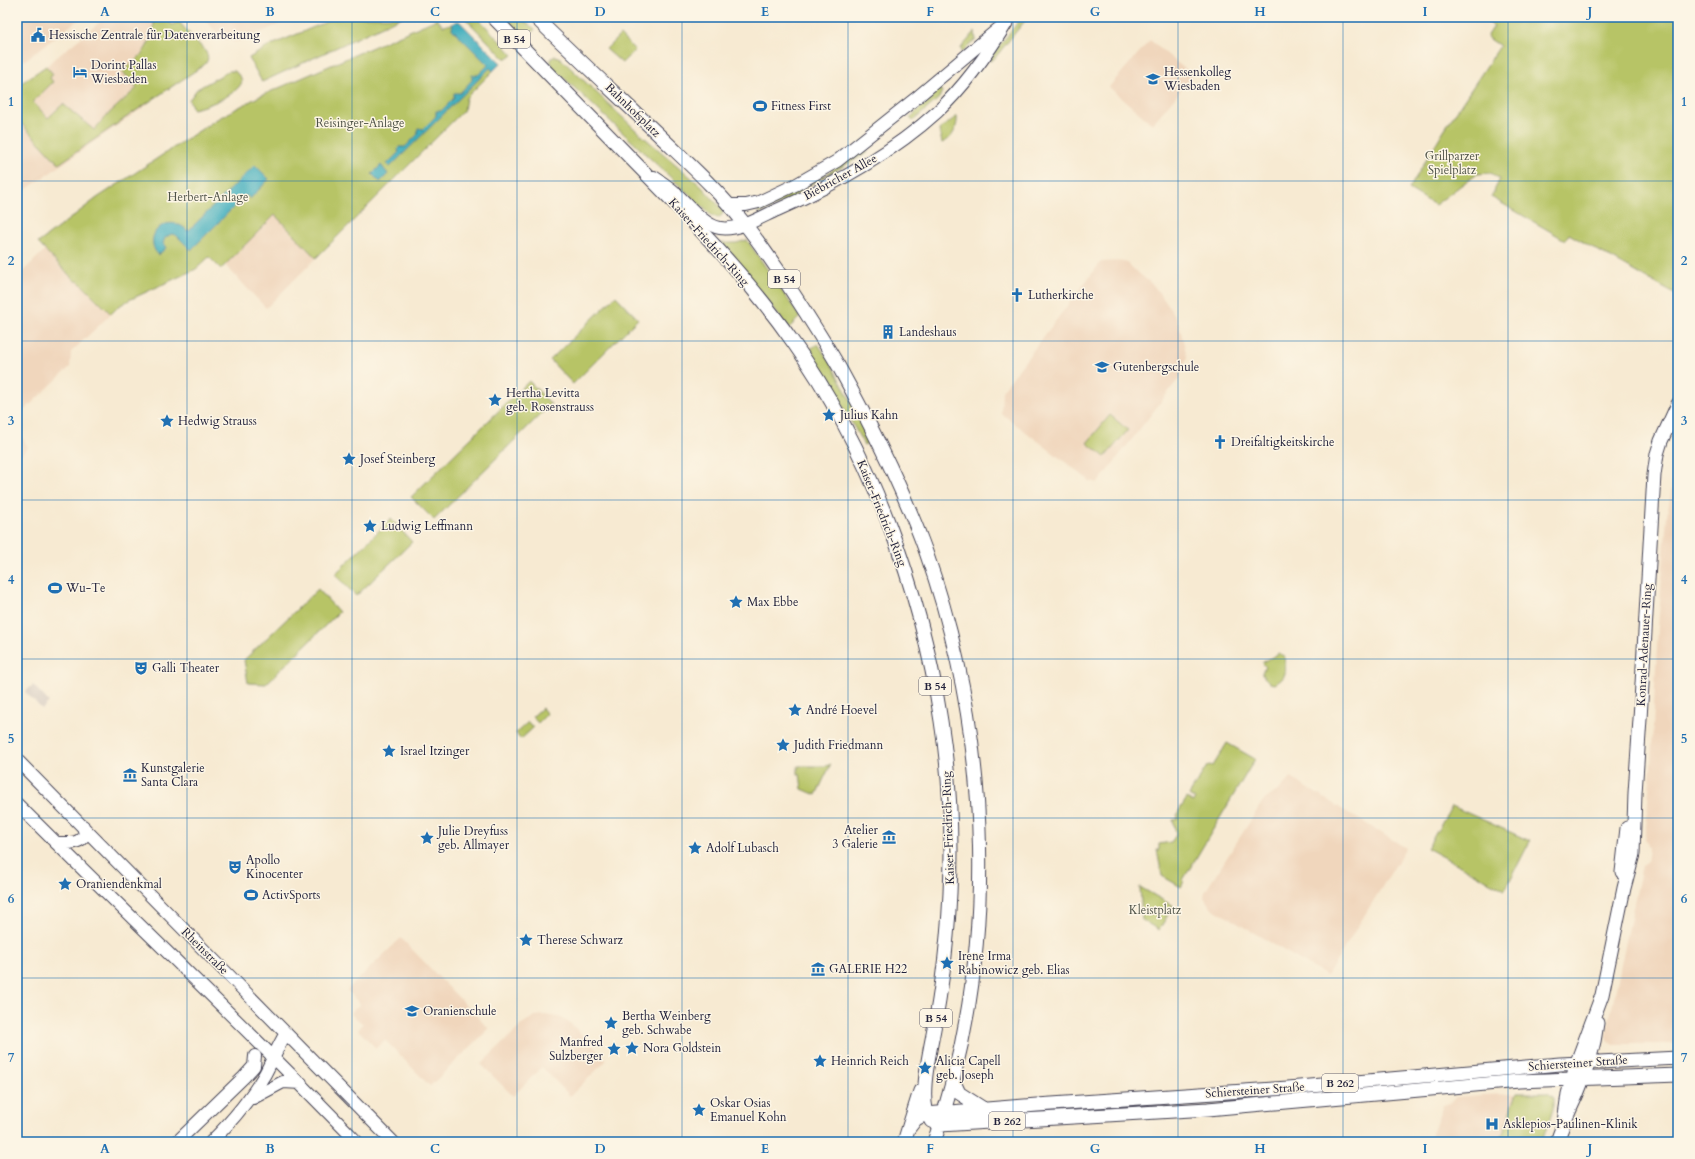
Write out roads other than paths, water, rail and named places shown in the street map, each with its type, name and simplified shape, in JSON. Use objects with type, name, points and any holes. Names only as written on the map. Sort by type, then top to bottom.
[{"type":"main road","name":"Kaiser-Friedrich-Ring","points":[[493,17],[693,221],[722,254],[786,333],[808,364],[836,410],[869,477],[893,535],[907,575],[922,627],[936,688],[946,755],[950,821],[951,873],[947,942],[940,999],[928,1064],[924,1105],[926,1114]]},
{"type":"main road","name":"Bahnhofsplatz","points":[[535,17],[729,205]]},
{"type":"main road","name":"Biebricher Allee","points":[[729,205],[746,205],[760,202],[797,184],[836,161],[932,86],[1010,18]]},
{"type":"main road","name":"Biebricher Allee","points":[[638,166],[671,189],[704,220],[713,226],[727,229],[745,224],[849,174],[905,139],[937,112],[967,80],[1010,18]]},
{"type":"main road","name":"Kaiser-Friedrich-Ring","points":[[729,205],[745,224],[807,313],[851,390],[889,464],[909,507],[926,553],[945,613],[954,651],[967,718],[974,768],[978,820],[979,874],[972,972],[964,1026],[953,1080],[934,1142]]},
{"type":"main road","name":"Konrad-Adenauer-Ring","points":[[1557,1142],[1583,1062],[1594,1038],[1600,1001],[1624,888],[1633,854],[1650,521],[1654,475],[1657,454],[1663,436],[1677,406]]},
{"type":"main road","name":"Rheinstraße","points":[[17,760],[392,1142]]},
{"type":"main road","name":"Konrad-Adenauer-Ring","points":[[1624,888],[1622,872],[1624,849],[1628,819],[1635,793]]},
{"type":"main road","points":[[17,804],[274,1056],[357,1142]]},
{"type":"main road","points":[[56,843],[75,843],[80,841],[86,834],[83,826]]},
{"type":"main road","points":[[248,1032],[258,1066],[260,1082]]},
{"type":"main road","points":[[211,1142],[239,1113],[248,1101],[260,1082],[286,1033]]},
{"type":"main road","points":[[179,1140],[248,1073],[255,1063],[255,1056]]},
{"type":"main road","name":"Schiersteiner Straße","points":[[926,1114],[1288,1088],[1583,1062],[1678,1058]]},
{"type":"main road","name":"Kaiser-Friedrich-Ring","points":[[904,1142],[928,1064]]},
{"type":"main road","name":"Schiersteiner Straße","points":[[940,1125],[1208,1108],[1508,1082],[1678,1075]]},
{"type":"main road","points":[[953,1080],[959,1093],[984,1109]]},
{"type":"main road","points":[[248,1101],[261,1092],[283,1082],[301,1083]]},
{"type":"main road","points":[[909,1128],[916,1119],[926,1114],[931,1122],[940,1125]]},
{"type":"water","points":[[458,21],[501,63],[493,71],[490,68],[390,167],[387,164],[399,152],[399,147],[405,147],[418,134],[418,128],[423,129],[436,116],[436,111],[441,111],[454,98],[454,93],[460,93],[472,80],[472,75],[478,75],[488,65],[452,29],[453,23]]},
{"type":"water","points":[[255,165],[269,179],[250,199],[246,195],[191,250],[176,235],[171,234],[165,238],[163,243],[166,248],[158,255],[154,247],[153,240],[155,233],[159,228],[165,224],[172,223],[180,225],[188,231]]},
{"type":"water","points":[[381,165],[388,174],[380,182],[372,174]]},
{"type":"place","name":"Hessische Zentrale für Datenverarbeitung","points":[[38,35]]},
{"type":"place","name":"Dorint Pallas Wiesbaden","points":[[80,72]]},
{"type":"place","name":"Hessenkolleg Wiesbaden","points":[[1153,79]]},
{"type":"place","name":"Fitness First","points":[[760,106]]},
{"type":"place","name":"Lutherkirche","points":[[1017,295]]},
{"type":"place","name":"Landeshaus","points":[[888,332]]},
{"type":"place","name":"Gutenbergschule","points":[[1102,367]]},
{"type":"place","name":"Hertha Levitta geb. Rosenstrauss","points":[[495,400]]},
{"type":"place","name":"Julius Kahn","points":[[829,415]]},
{"type":"place","name":"Hedwig Strauss","points":[[167,421]]},
{"type":"place","name":"Dreifaltigkeitskirche","points":[[1220,442]]},
{"type":"place","name":"Josef Steinberg","points":[[349,459]]},
{"type":"place","name":"Ludwig Leffmann","points":[[370,526]]},
{"type":"place","name":"Wu-Te","points":[[55,588]]},
{"type":"place","name":"Max Ebbe","points":[[736,602]]},
{"type":"place","name":"Galli Theater","points":[[141,668]]},
{"type":"place","name":"André Hoevel","points":[[795,710]]},
{"type":"place","name":"Judith Friedmann","points":[[783,745]]},
{"type":"place","name":"Israel Itzinger","points":[[389,751]]},
{"type":"place","name":"Kunstgalerie Santa Clara","points":[[130,775]]},
{"type":"place","name":"Atelier 3 Galerie","points":[[889,837]]},
{"type":"place","name":"Julie Dreyfuss geb. Allmayer","points":[[427,838]]},
{"type":"place","name":"Adolf Lubasch","points":[[695,848]]},
{"type":"place","name":"Apollo Kinocenter","points":[[235,867]]},
{"type":"place","name":"Oraniendenkmal","points":[[65,884]]},
{"type":"place","name":"ActivSports","points":[[251,895]]},
{"type":"place","name":"Therese Schwarz","points":[[526,940]]},
{"type":"place","name":"Irene Irma Rabinowicz geb. Elias","points":[[947,963]]},
{"type":"place","name":"GALERIE H22","points":[[818,969]]},
{"type":"place","name":"Oranienschule","points":[[412,1011]]},
{"type":"place","name":"Bertha Weinberg geb. Schwabe","points":[[611,1023]]},
{"type":"place","name":"Nora Goldstein","points":[[632,1048]]},
{"type":"place","name":"Manfred Sulzberger","points":[[614,1049]]},
{"type":"place","name":"Heinrich Reich","points":[[820,1061]]},
{"type":"place","name":"Alicia Capell geb. Joseph","points":[[925,1068]]},
{"type":"place","name":"Oskar Osias Emanuel Kohn","points":[[699,1110]]},
{"type":"place","name":"Asklepios-Paulinen-Klinik","points":[[1492,1124]]},
{"type":"park label","name":"Reisinger-Anlage","points":[[360,123]]},
{"type":"park label","name":"Grillparzer Spielplatz","points":[[1452,163]]},
{"type":"park label","name":"Herbert-Anlage","points":[[208,197]]},
{"type":"park label","name":"Kleistplatz","points":[[1155,910]]}]
